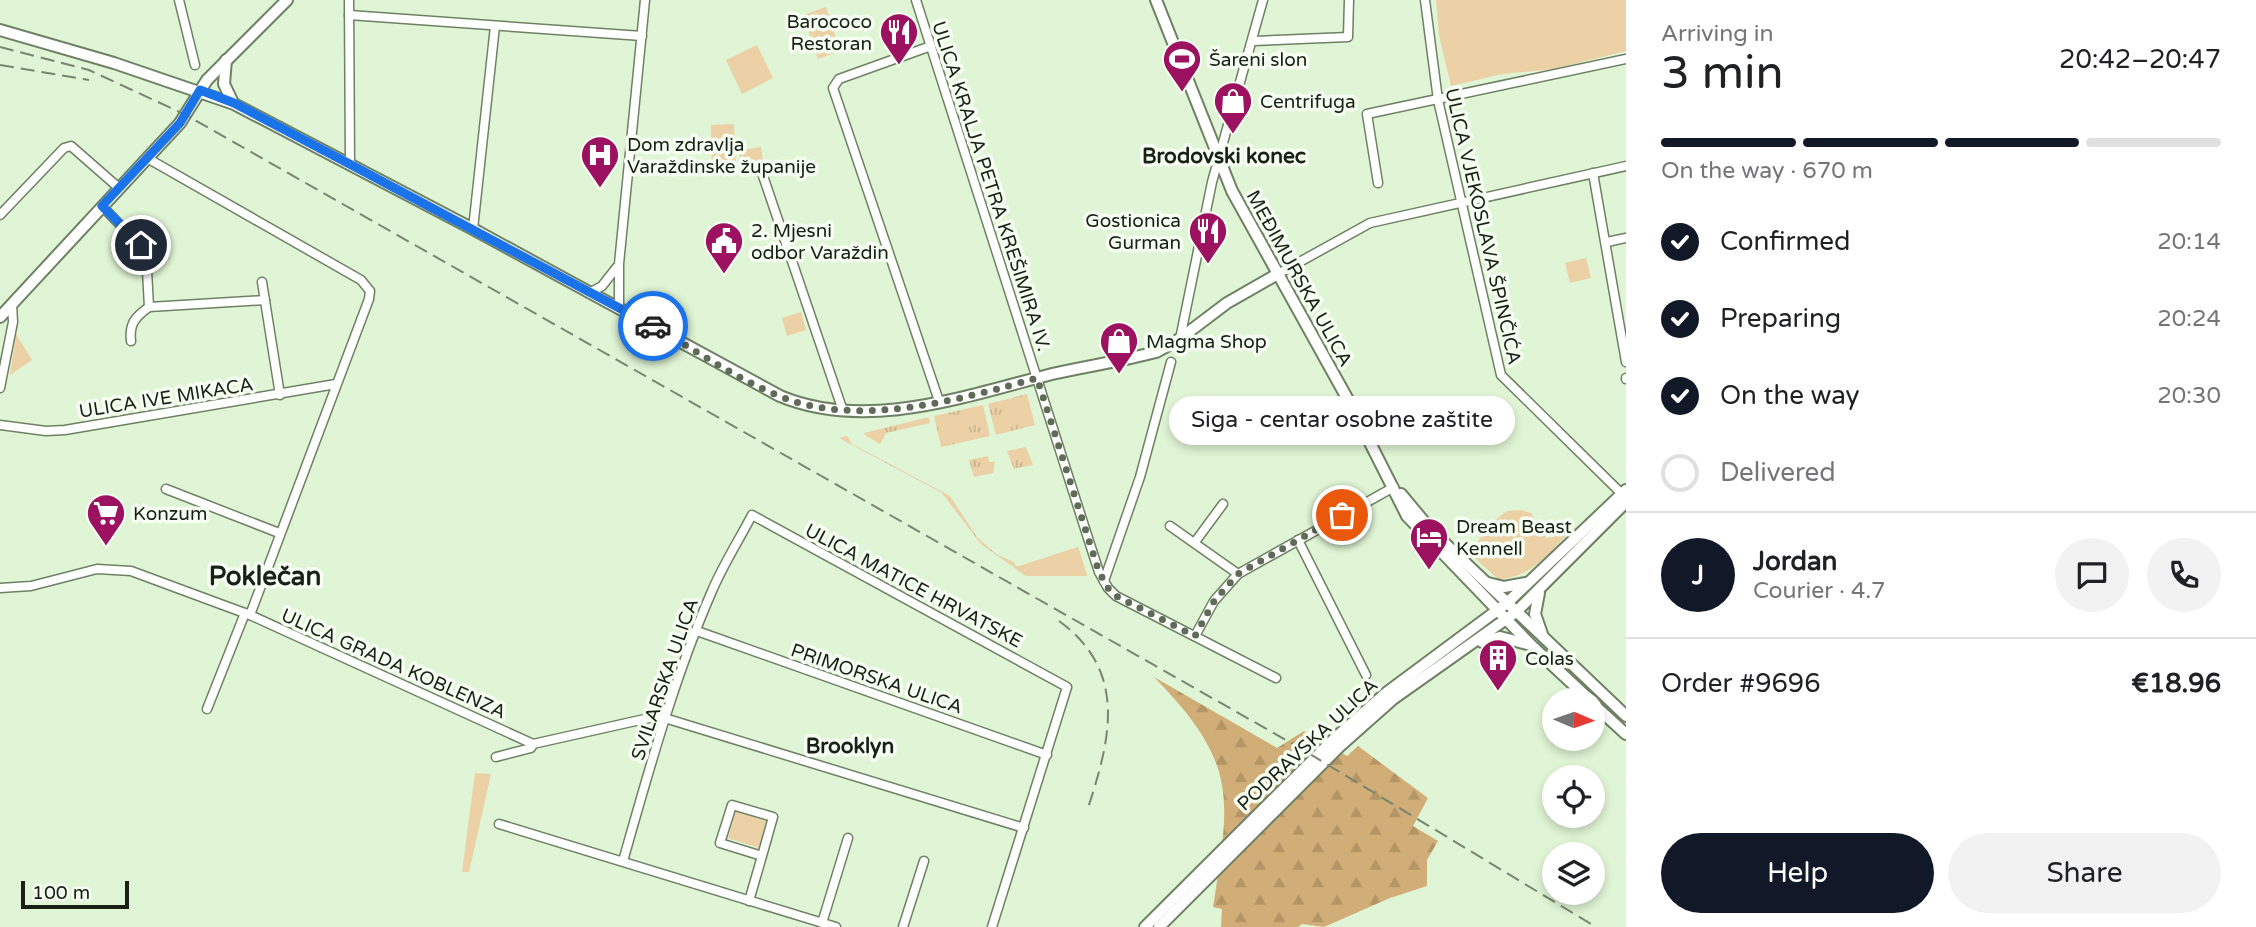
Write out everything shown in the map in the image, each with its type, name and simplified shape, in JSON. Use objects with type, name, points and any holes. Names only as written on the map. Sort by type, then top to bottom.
[{"type":"main road","points":[[0,317],[184,118],[200,90],[226,60],[287,0]]},
{"type":"main road","name":"MEĐIMURSKA ULICA","points":[[1156,0],[1232,191],[1412,523],[1511,616],[1544,640],[1626,716]]},
{"type":"main road","points":[[0,30],[200,90],[234,103],[591,292],[736,373],[790,400],[843,411],[894,408],[939,401],[1156,352],[1180,339],[1227,303],[1276,275]]},
{"type":"main road","points":[[226,60],[224,84],[234,103]]},
{"type":"main road","name":"PODRAVSKA ULICA","points":[[1145,927],[1334,738],[1386,693],[1502,607],[1625,495]]},
{"type":"main road","name":"PODRAVSKA ULICA","points":[[1159,927],[1340,746],[1393,699],[1475,643],[1540,590],[1625,495]]},
{"type":"main road","points":[[1475,626],[1482,608],[1480,585],[1504,587],[1532,580]]},
{"type":"main road","points":[[1540,590],[1535,614],[1544,640]]},
{"type":"main road","name":"MEĐIMURSKA ULICA","points":[[1511,616],[1533,647],[1577,688]]},
{"type":"main road","points":[[1475,643],[1505,638],[1533,647]]},
{"type":"main road","name":"MEĐIMURSKA ULICA","points":[[1605,714],[1626,734]]},
{"type":"street","points":[[179,0],[195,65]]},
{"type":"street","points":[[349,0],[350,164]]},
{"type":"street","points":[[619,308],[619,264],[645,0]]},
{"type":"street","name":"ULICA KRALJA PETRA KREŠIMIRA IV.","points":[[916,0],[1104,581]]},
{"type":"street","points":[[1180,339],[1219,158],[1254,41],[1263,0]]},
{"type":"street","points":[[1254,41],[1348,37],[1349,0]]},
{"type":"street","name":"ULICA VJEKOSLAVA ŠPINČIĆA","points":[[1425,0],[1438,100],[1459,202],[1501,375],[1625,495]]},
{"type":"street","points":[[349,15],[642,36]]},
{"type":"street","points":[[473,229],[495,26]]},
{"type":"street","points":[[930,46],[839,79],[833,88],[939,401]]},
{"type":"street","points":[[1378,183],[1367,114],[1626,60]]},
{"type":"street","points":[[0,215],[64,148],[71,146],[78,149],[119,188]]},
{"type":"street","points":[[147,158],[362,279],[370,291],[279,533],[207,709]]},
{"type":"street","points":[[1276,275],[1370,223],[1626,166]]},
{"type":"street","points":[[760,167],[843,411]]},
{"type":"street","points":[[1593,173],[1626,362]]},
{"type":"street","points":[[102,206],[146,252],[149,307]]},
{"type":"street","points":[[1607,242],[1626,238]]},
{"type":"street","points":[[591,292],[602,286],[619,264]]},
{"type":"street","points":[[261,282],[280,395]]},
{"type":"street","points":[[131,341],[129,328],[137,316],[149,307],[265,300]]},
{"type":"street","points":[[0,388],[13,322],[12,304]]},
{"type":"street","points":[[1171,362],[1140,477],[1104,581],[1116,596],[1276,678]]},
{"type":"street","name":"ULICA IVE MIKACA","points":[[0,425],[55,431],[336,384]]},
{"type":"street","points":[[1195,636],[1214,601],[1238,574],[1394,487]]},
{"type":"street","points":[[166,489],[279,533]]},
{"type":"street","points":[[1195,542],[1223,504]]},
{"type":"street","name":"SVILARSKA ULICA","points":[[623,860],[664,718],[696,631],[712,589],[752,515]]},
{"type":"street","name":"ULICA MATICE HRVATSKE","points":[[752,515],[1060,682],[1068,691],[1047,755]]},
{"type":"street","points":[[1170,526],[1238,574]]},
{"type":"street","points":[[1298,540],[1366,675]]},
{"type":"street","name":"ULICA GRADA KOBLENZA","points":[[0,588],[41,584],[91,569],[117,569],[146,575],[247,614],[533,744]]},
{"type":"street","name":"PRIMORSKA ULICA","points":[[696,631],[1047,755]]},
{"type":"street","points":[[496,757],[531,748],[533,744],[658,716],[1024,828]]},
{"type":"street","points":[[992,927],[1047,755]]},
{"type":"street","points":[[749,901],[773,817],[732,805],[720,843],[761,856]]},
{"type":"street","points":[[499,824],[836,927]]},
{"type":"street","points":[[822,923],[848,838]]},
{"type":"street","points":[[902,927],[923,861]]},
{"type":"green space","points":[[1436,0],[1626,0],[1626,51],[1554,69],[1502,74],[1451,86],[1439,35]]},
{"type":"green space","points":[[826,7],[840,51],[818,59],[803,15]]},
{"type":"green space","points":[[757,45],[773,78],[742,94],[726,60]]},
{"type":"green space","points":[[734,124],[736,169],[712,170],[711,125]]},
{"type":"green space","points":[[761,147],[763,162],[741,165],[739,151]]},
{"type":"green space","points":[[1586,258],[1591,278],[1570,283],[1565,263]]},
{"type":"green space","points":[[801,312],[806,330],[787,336],[782,318]]},
{"type":"green space","points":[[16,334],[32,360],[10,375]]},
{"type":"green space","points":[[1027,394],[1035,425],[996,435],[988,404]]},
{"type":"green space","points":[[983,405],[990,436],[941,447],[934,416]]},
{"type":"green space","points":[[929,417],[930,423],[886,433],[880,444],[864,433]]},
{"type":"green space","points":[[847,436],[852,444],[950,496],[977,537],[996,554],[1014,562],[1016,567],[1078,547],[1087,576],[1026,576],[981,544],[942,493],[839,438]]},
{"type":"green space","points":[[1026,447],[1033,465],[1014,469],[1007,451]]},
{"type":"green space","points":[[988,456],[989,462],[995,462],[993,473],[974,477],[969,460]]},
{"type":"green space","points":[[1521,510],[1531,513],[1546,538],[1553,537],[1564,523],[1573,528],[1540,562],[1521,574],[1498,579],[1470,554],[1488,526],[1507,511]]},
{"type":"green space","points":[[1078,547],[1087,576],[1026,576],[1015,568]]},
{"type":"green space","points":[[1154,677],[1277,748],[1304,731],[1347,756],[1358,746],[1428,798],[1413,826],[1438,841],[1427,860],[1427,886],[1390,898],[1324,927],[1302,924],[1298,927],[1221,927],[1222,909],[1213,907],[1223,836],[1221,782],[1214,758],[1201,733]]},
{"type":"green space","points":[[475,773],[491,774],[469,872],[462,872]]},
{"type":"green space","points":[[736,811],[767,820],[759,848],[728,838]]},
{"type":"railway","points":[[0,47],[89,70],[186,115],[1300,748],[1596,927]]},
{"type":"railway","points":[[0,65],[89,80]]},
{"type":"railway","points":[[1059,621],[1081,641],[1096,662],[1105,685],[1107,734],[1087,811]]},
{"type":"way so far","points":[[653,326],[780,396],[830,410],[862,412],[894,408],[939,401],[1037,378],[1099,572],[1108,588],[1116,596],[1195,636],[1214,601],[1238,574],[1342,515]]},
{"type":"place","name":"Barococo Restoran","points":[[899,66]]},
{"type":"place","name":"Šareni slon","points":[[1182,93]]},
{"type":"place","name":"Centrifuga","points":[[1233,135]]},
{"type":"place","name":"Dom zdravlja Varaždinske županije","points":[[600,189]]},
{"type":"place","name":"Gostionica Gurman","points":[[1208,265]]},
{"type":"place","name":"2. Mjesni odbor Varaždin","points":[[724,275]]},
{"type":"place","name":"Magma Shop","points":[[1119,375]]},
{"type":"place","name":"Siga - centar osobne zaštite","points":[[1342,515]]},
{"type":"place","name":"Konzum","points":[[106,547]]},
{"type":"place","name":"Dream Beast Kennell","points":[[1429,571]]},
{"type":"place","name":"Colas","points":[[1498,692]]},
{"type":"district","name":"Brodovski konec","points":[[1224,156]]},
{"type":"district","name":"Poklečan","points":[[265,576]]},
{"type":"district","name":"Brooklyn","points":[[850,746]]},
{"type":"route","points":[[141,245],[102,206],[180,123],[200,90],[234,103],[653,326]]}]
